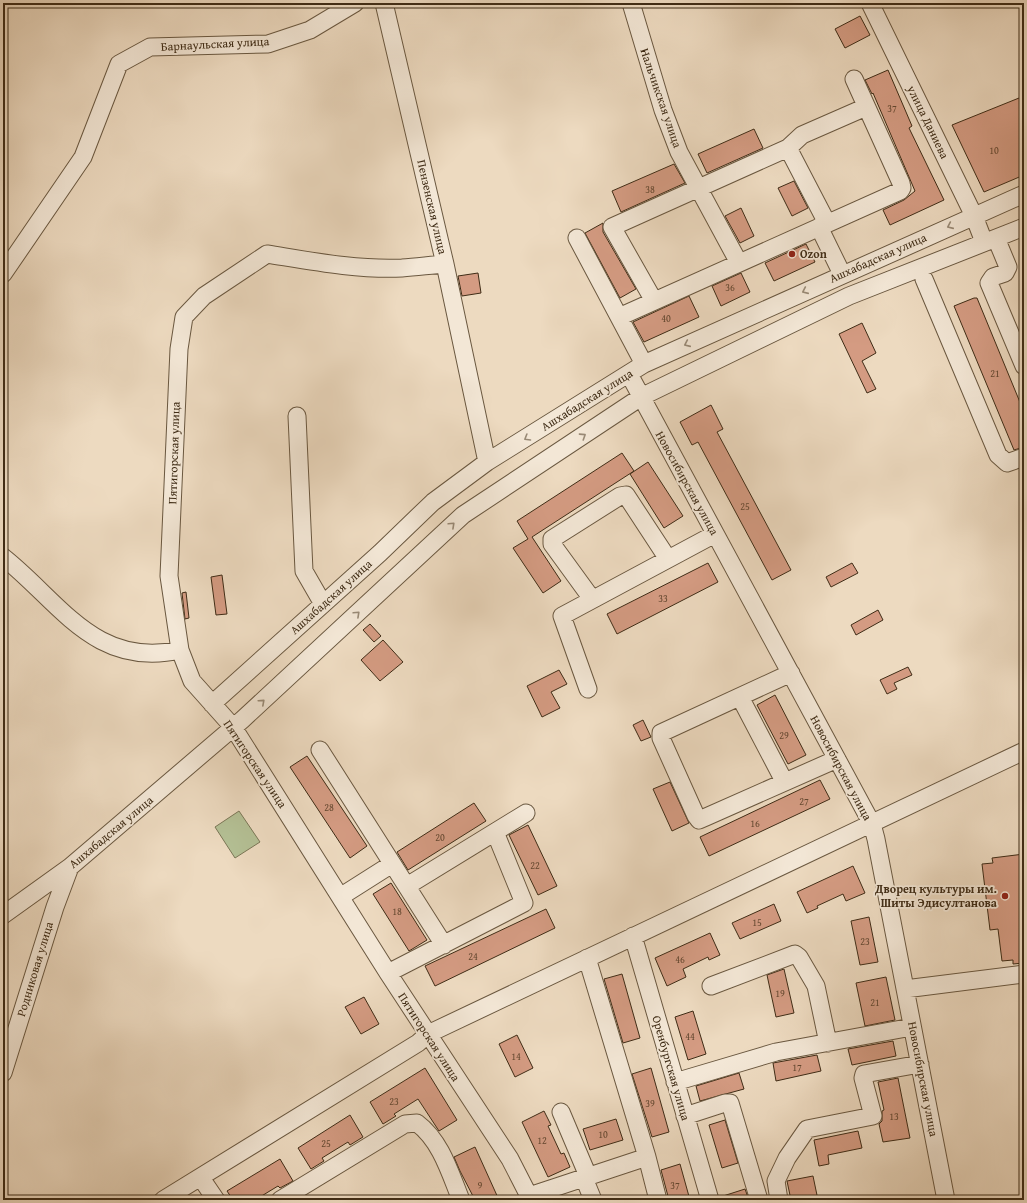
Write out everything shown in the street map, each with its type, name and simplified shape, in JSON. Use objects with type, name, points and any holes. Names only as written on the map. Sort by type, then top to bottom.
[{"type":"street","name":"Барнаульская улица","points":[[3,274],[83,157],[119,64],[150,47],[268,44],[310,30],[355,3]]},
{"type":"street","name":"Пензенская улица","points":[[384,3],[446,264],[487,462]]},
{"type":"street","name":"Нальчикская улица","points":[[631,3],[663,110],[679,152],[700,188],[739,263]]},
{"type":"street","name":"улица Даниева","points":[[870,3],[974,216],[1008,267],[1005,273],[993,277],[990,284],[1024,366]]},
{"type":"street","points":[[619,317],[900,191],[902,188],[854,79]]},
{"type":"street","points":[[654,301],[612,227],[788,148],[802,135],[866,107]]},
{"type":"street","points":[[788,148],[823,225],[842,274]]},
{"type":"street","name":"Ашхабадская улица","points":[[212,704],[433,502],[487,462],[644,364],[842,274],[1024,194]]},
{"type":"street","name":"Ашхабадская улица","points":[[3,915],[70,867],[232,728],[463,515],[641,397],[849,296],[1024,227]]},
{"type":"street","points":[[577,238],[644,364]]},
{"type":"street","name":"Пятигорская улица","points":[[446,264],[402,268],[365,267],[325,263],[267,254],[204,296],[184,317],[179,349],[169,576],[180,650],[192,681],[232,728],[388,973],[510,1159],[530,1198]]},
{"type":"street","points":[[924,279],[998,455],[1007,462],[1024,457]]},
{"type":"street","name":"Новосибирская улица","points":[[629,374],[872,824],[946,1200]]},
{"type":"street","points":[[297,416],[304,570],[323,604]]},
{"type":"street","points":[[592,599],[552,544],[552,539],[620,496],[626,495],[668,559]]},
{"type":"street","points":[[588,689],[562,616],[715,534]]},
{"type":"street","points":[[3,556],[21,571],[58,610],[99,640],[128,651],[160,655],[180,650]]},
{"type":"street","points":[[791,673],[661,733],[661,738],[696,816],[699,820],[784,781],[837,759]]},
{"type":"street","points":[[740,697],[784,781]]},
{"type":"street","points":[[320,750],[444,945]]},
{"type":"street","points":[[164,1200],[202,1178],[418,1043],[428,1034],[1024,751]]},
{"type":"street","points":[[407,886],[526,813]]},
{"type":"street","points":[[388,973],[524,903],[495,832]]},
{"type":"street","points":[[340,897],[392,864]]},
{"type":"street","name":"Родниковая улица","points":[[3,1072],[55,907],[70,867]]},
{"type":"street","name":"Оренбургская улица","points":[[633,936],[710,1200]]},
{"type":"street","points":[[711,986],[795,954],[799,957],[816,986],[828,1043]]},
{"type":"street","points":[[587,958],[658,1200]]},
{"type":"street","points":[[905,989],[1024,974]]},
{"type":"street","points":[[675,1082],[776,1052],[912,1027]]},
{"type":"street","points":[[779,1200],[776,1181],[787,1158],[807,1129],[873,1116],[863,1078],[864,1074],[920,1064]]},
{"type":"street","points":[[685,1116],[725,1103],[730,1103],[759,1200]]},
{"type":"street","points":[[561,1112],[586,1177],[593,1200]]},
{"type":"street","points":[[280,1200],[302,1194],[405,1124],[417,1123],[428,1132],[444,1157],[461,1200]]},
{"type":"street","points":[[530,1198],[646,1157]]},
{"type":"street","points":[[202,1178],[216,1200]]},
{"type":"green space","points":[[239,811],[260,842],[235,858],[215,827]]},
{"type":"building","points":[[860,16],[870,35],[845,48],[835,29]]},
{"type":"building","points":[[888,70],[912,126],[909,128],[944,200],[890,225],[883,210],[904,200],[915,191],[873,93],[872,94],[865,80]]},
{"type":"building","points":[[1024,96],[1024,175],[984,192],[952,125]]},
{"type":"building","points":[[754,129],[763,148],[707,173],[698,154]]},
{"type":"building","points":[[674,164],[685,183],[621,212],[612,191]]},
{"type":"building","points":[[794,181],[808,208],[792,216],[778,188]]},
{"type":"building","points":[[741,208],[754,236],[740,243],[725,216]]},
{"type":"building","points":[[603,223],[603,232],[636,289],[620,298],[585,233]]},
{"type":"building","points":[[806,244],[815,262],[774,281],[765,263]]},
{"type":"building","points":[[478,273],[481,293],[462,296],[458,276]]},
{"type":"building","points":[[741,273],[750,292],[721,306],[712,286]]},
{"type":"building","points":[[689,296],[699,317],[644,342],[633,322]]},
{"type":"building","points":[[977,298],[1024,412],[1024,447],[1014,450],[954,306]]},
{"type":"building","points":[[862,323],[876,353],[862,361],[876,389],[867,393],[839,334]]},
{"type":"building","points":[[711,405],[723,429],[717,432],[791,570],[772,580],[698,442],[692,445],[680,422]]},
{"type":"building","points":[[622,453],[634,471],[532,537],[561,581],[543,593],[513,548],[528,539],[517,521]]},
{"type":"building","points":[[648,462],[683,516],[664,528],[630,474]]},
{"type":"building","points":[[708,563],[718,582],[617,634],[607,614]]},
{"type":"building","points":[[852,563],[858,573],[831,587],[826,577]]},
{"type":"building","points":[[222,575],[227,614],[216,615],[211,577]]},
{"type":"building","points":[[186,592],[189,618],[185,619],[182,593]]},
{"type":"building","points":[[878,610],[883,620],[856,635],[851,625]]},
{"type":"building","points":[[370,624],[381,636],[374,642],[363,630]]},
{"type":"building","points":[[383,640],[403,662],[380,681],[361,660]]},
{"type":"building","points":[[908,667],[912,675],[894,683],[897,689],[887,694],[880,680]]},
{"type":"building","points":[[559,670],[567,684],[551,692],[560,708],[542,717],[527,686]]},
{"type":"building","points":[[775,695],[806,755],[788,764],[757,705]]},
{"type":"building","points":[[643,720],[651,737],[641,741],[633,725]]},
{"type":"building","points":[[307,756],[367,846],[350,858],[290,767]]},
{"type":"building","points":[[820,780],[830,799],[709,856],[700,837]]},
{"type":"building","points":[[670,782],[689,823],[672,831],[653,789]]},
{"type":"building","points":[[474,803],[486,821],[408,870],[397,852]]},
{"type":"building","points":[[528,825],[557,886],[538,895],[509,835]]},
{"type":"building","name":"Дворец культуры им. Шиты Эдисултанова","points":[[1024,854],[1024,963],[1013,964],[1013,960],[1002,961],[998,929],[990,930],[982,864],[993,863],[992,858]]},
{"type":"building","points":[[853,866],[865,893],[846,901],[843,894],[817,906],[818,908],[807,913],[797,892]]},
{"type":"building","points":[[391,883],[427,940],[409,951],[373,894]]},
{"type":"building","points":[[774,904],[781,921],[740,939],[732,923]]},
{"type":"building","points":[[546,909],[555,928],[435,986],[425,966]]},
{"type":"building","points":[[869,917],[878,962],[860,965],[851,921]]},
{"type":"building","points":[[710,933],[720,955],[709,960],[708,957],[683,969],[686,977],[667,986],[655,958]]},
{"type":"building","points":[[784,969],[794,1013],[776,1017],[767,975]]},
{"type":"building","points":[[622,974],[640,1038],[623,1043],[604,979]]},
{"type":"building","points":[[886,977],[895,1020],[865,1026],[856,983]]},
{"type":"building","points":[[364,997],[379,1024],[361,1034],[345,1007]]},
{"type":"building","points":[[693,1011],[706,1054],[688,1060],[675,1017]]},
{"type":"building","points":[[517,1035],[533,1068],[515,1077],[499,1044]]},
{"type":"building","points":[[893,1041],[896,1056],[852,1065],[848,1049]]},
{"type":"building","points":[[817,1055],[821,1071],[776,1081],[773,1063]]},
{"type":"building","points":[[425,1068],[457,1120],[439,1131],[418,1099],[394,1114],[396,1116],[383,1124],[370,1102]]},
{"type":"building","points":[[651,1068],[669,1132],[652,1137],[632,1074]]},
{"type":"building","points":[[739,1073],[744,1089],[700,1101],[696,1086]]},
{"type":"building","points":[[898,1078],[910,1138],[883,1142],[879,1124],[882,1121],[882,1111],[884,1110],[878,1082]]},
{"type":"building","points":[[544,1111],[551,1125],[548,1126],[561,1154],[564,1153],[570,1167],[548,1177],[522,1122]]},
{"type":"building","points":[[350,1115],[363,1137],[350,1145],[348,1142],[322,1158],[324,1161],[311,1169],[298,1148]]},
{"type":"building","points":[[616,1119],[623,1140],[590,1150],[583,1129]]},
{"type":"building","points":[[725,1120],[738,1163],[722,1168],[709,1125]]},
{"type":"building","points":[[858,1131],[862,1148],[828,1155],[829,1164],[819,1166],[814,1140]]},
{"type":"building","points":[[475,1147],[499,1200],[475,1200],[460,1171],[454,1157]]},
{"type":"building","points":[[280,1159],[293,1181],[280,1188],[278,1186],[255,1200],[233,1200],[227,1191]]},
{"type":"building","points":[[680,1164],[690,1200],[669,1200],[661,1170]]},
{"type":"building","points":[[813,1176],[818,1200],[791,1200],[787,1181]]},
{"type":"building","points":[[745,1189],[749,1200],[720,1200],[720,1197]]},
{"type":"place","name":"Ozon","points":[[792,254]]},
{"type":"place","name":"Дворец культуры им. Шиты Эдисултанова","points":[[1005,896]]}]
